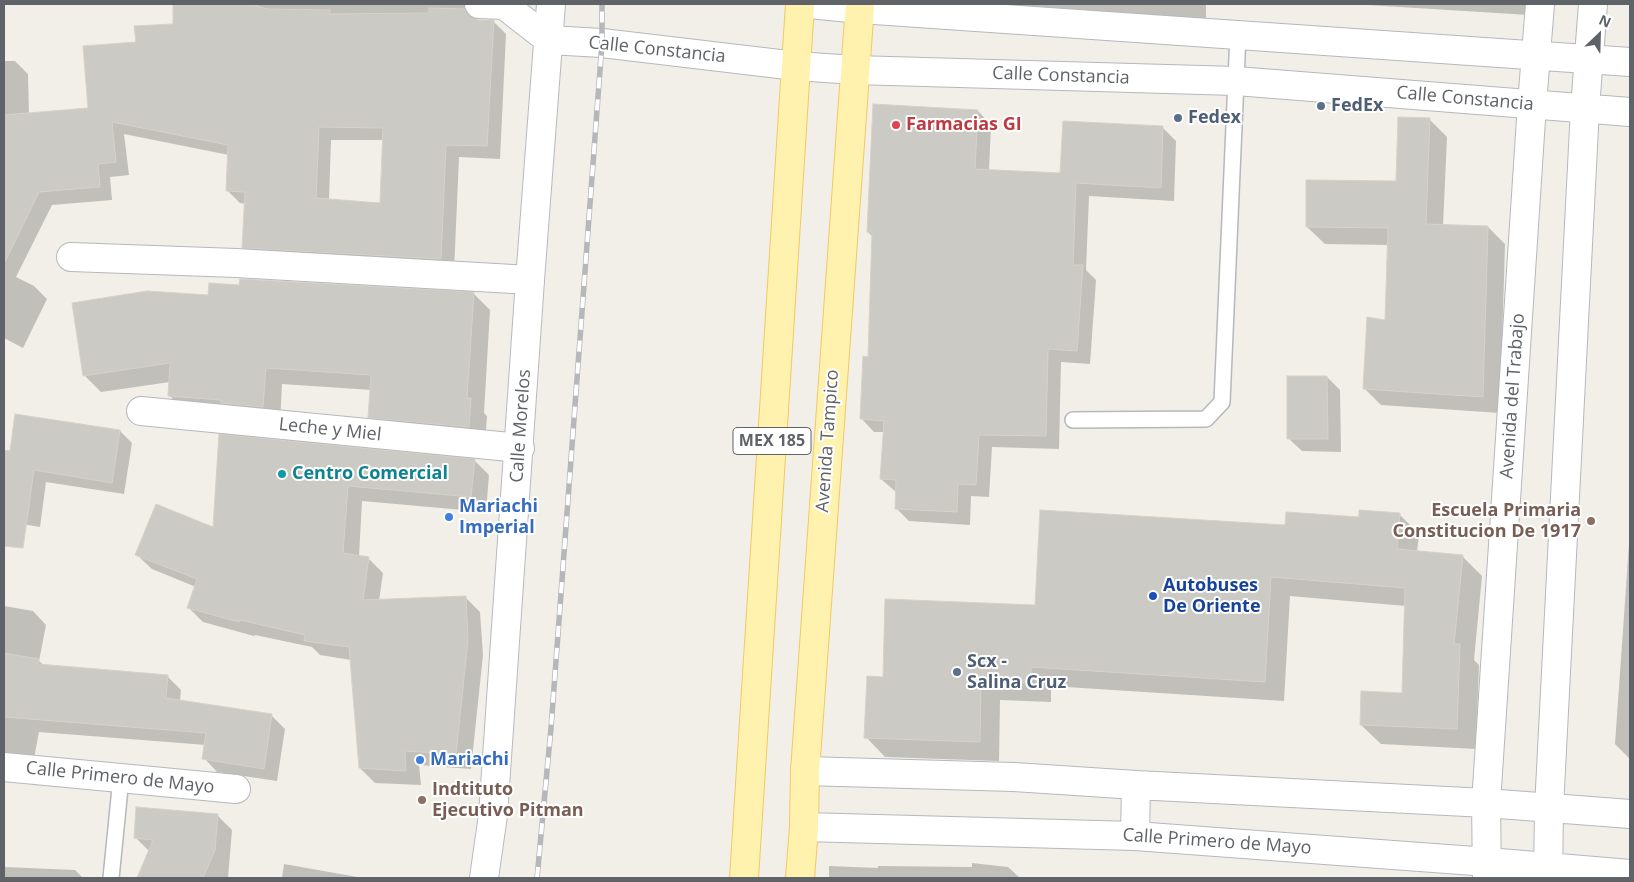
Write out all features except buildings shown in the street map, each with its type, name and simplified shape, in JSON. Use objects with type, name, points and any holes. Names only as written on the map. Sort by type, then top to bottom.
[{"type":"main road","name":"MEX 185","points":[[744,878],[800,4]]},
{"type":"main road","name":"Avenida Tampico","points":[[800,878],[804,827],[805,771],[860,6]]},
{"type":"street","points":[[497,4],[550,40]]},
{"type":"street","name":"Calle Morelos","points":[[484,878],[493,815],[520,448],[530,280],[550,40],[551,4]]},
{"type":"street","points":[[809,4],[860,6],[1630,62]]},
{"type":"street","name":"Avenida del Trabajo","points":[[1488,870],[1486,803],[1540,4]]},
{"type":"street","points":[[1548,873],[1549,808],[1585,108],[1593,4]]},
{"type":"street","name":"Calle Constancia","points":[[550,40],[602,42],[796,66],[855,70],[1236,81],[1630,112]]},
{"type":"street","points":[[71,257],[236,263],[530,280]]},
{"type":"street","name":"Leche y Miel","points":[[141,411],[520,448]]},
{"type":"street","name":"Calle Primero de Mayo","points":[[4,767],[236,789]]},
{"type":"street","points":[[805,771],[1014,777],[1486,803],[1630,814]]},
{"type":"street","points":[[1135,836],[1136,785]]},
{"type":"street","name":"Calle Primero de Mayo","points":[[804,827],[1135,836],[1488,870],[1630,874]]},
{"type":"lane","points":[[1073,420],[1206,419],[1222,402],[1238,34]]},
{"type":"lane","points":[[111,878],[121,778]]},
{"type":"railway","points":[[537,878],[551,728],[602,43],[602,4]]},
{"type":"place","name":"FedEx","points":[[1321,106]]},
{"type":"place","name":"Fedex","points":[[1178,118]]},
{"type":"place","name":"Farmacias GI","points":[[896,125]]},
{"type":"place","name":"Centro Comercial","points":[[282,474]]},
{"type":"place","name":"Mariachi Imperial","points":[[449,517]]},
{"type":"place","name":"Escuela Primaria Constitucion De 1917","points":[[1591,521]]},
{"type":"place","name":"Autobuses De Oriente","points":[[1153,596]]},
{"type":"place","name":"Scx - Salina Cruz","points":[[957,672]]},
{"type":"place","name":"Mariachi","points":[[420,760]]},
{"type":"place","name":"Indtituto Ejecutivo Pitman","points":[[422,800]]}]
